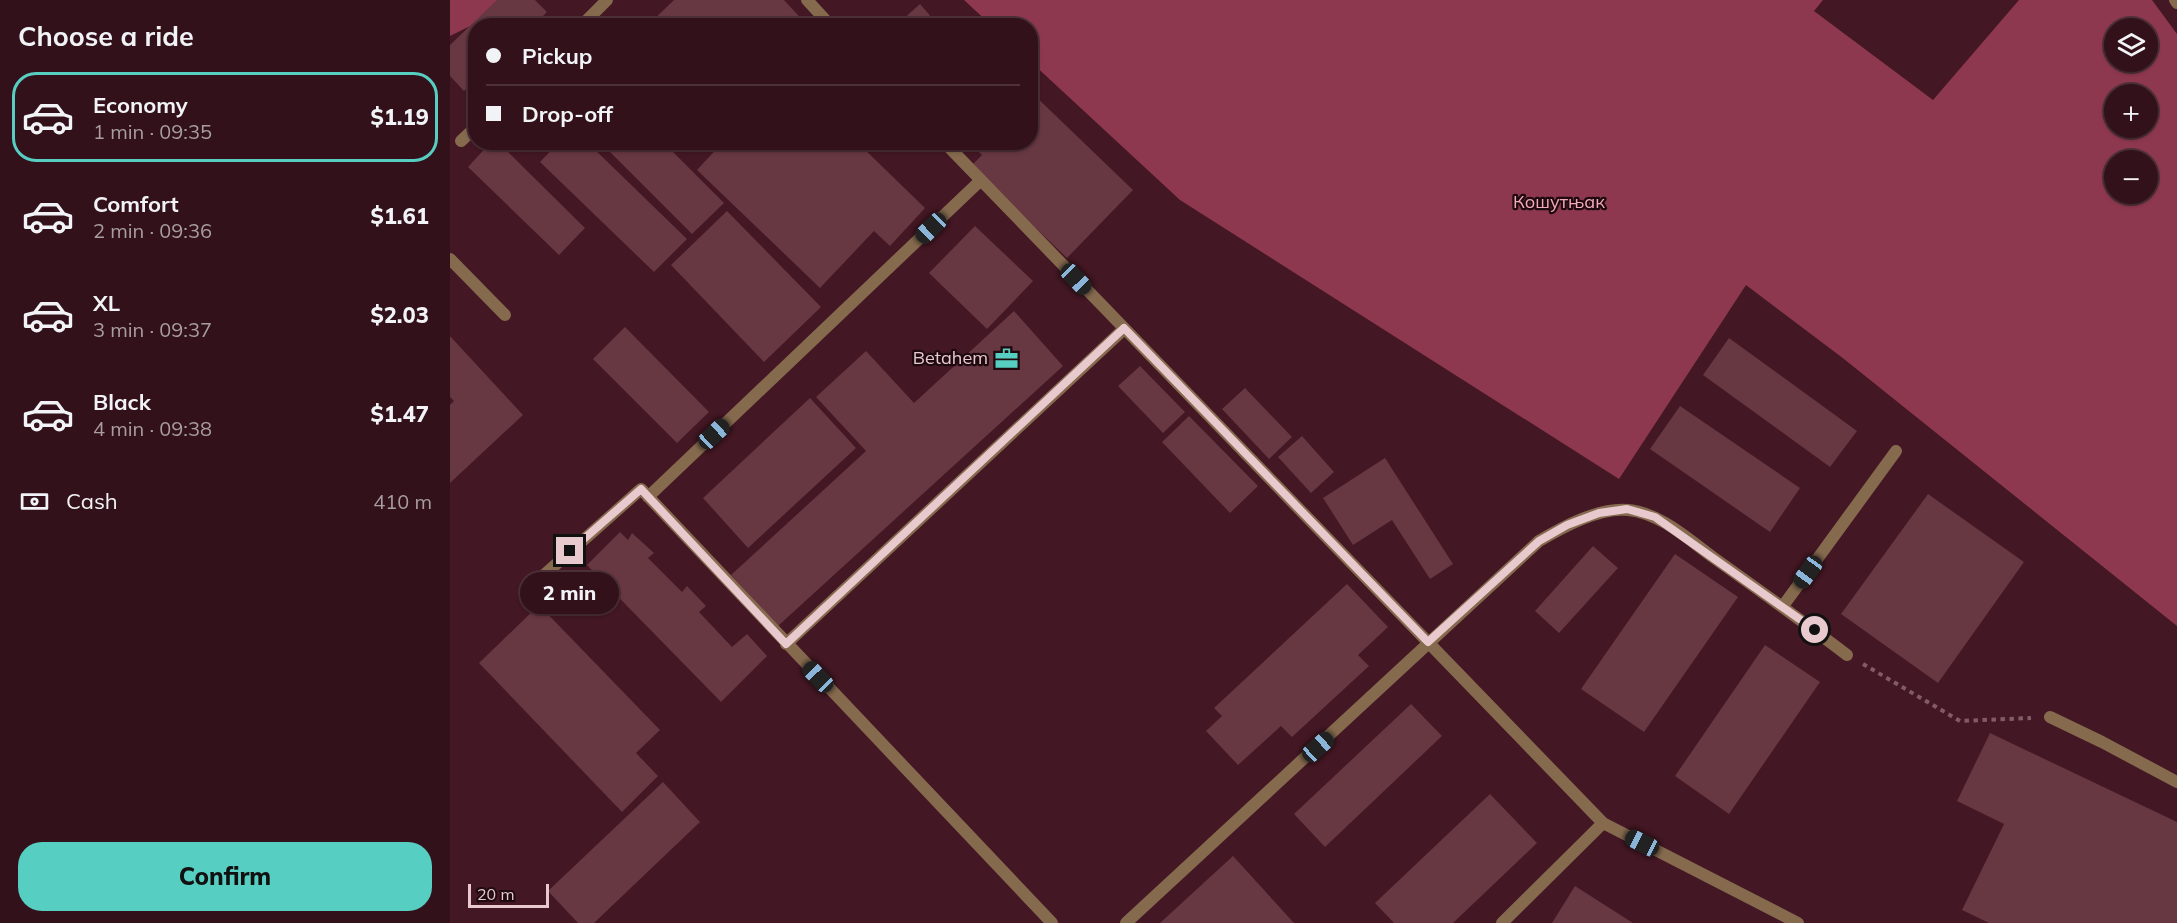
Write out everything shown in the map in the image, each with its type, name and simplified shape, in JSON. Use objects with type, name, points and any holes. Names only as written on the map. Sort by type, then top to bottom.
[{"type":"lane","points":[[589,18],[607,0]]},
{"type":"lane","points":[[807,0],[824,18]]},
{"type":"lane","points":[[461,141],[468,134]]},
{"type":"lane","points":[[952,150],[1603,823],[1798,923]]},
{"type":"lane","points":[[648,497],[981,180]]},
{"type":"lane","points":[[450,259],[505,315]]},
{"type":"lane","points":[[786,644],[1124,328]]},
{"type":"lane","points":[[1783,606],[1896,451]]},
{"type":"lane","points":[[557,608],[535,583],[641,489],[1052,923]]},
{"type":"lane","points":[[1126,923],[1539,541],[1567,525],[1599,513],[1627,509],[1655,517],[1783,606],[1847,655]]},
{"type":"lane","points":[[2050,717],[2177,782]]},
{"type":"lane","points":[[1509,920],[1603,823]]},
{"type":"path","points":[[1847,655],[1960,721],[2050,717]]},
{"type":"green space","points":[[450,0],[523,0],[486,18],[468,18],[468,27],[450,36]]},
{"type":"green space","name":"Кошутњак","points":[[964,0],[1823,0],[1814,11],[1933,100],[2019,0],[2152,0],[2177,34],[2177,626],[1844,359],[1746,285],[1619,479],[1180,200],[1038,68],[1038,18],[983,18]]},
{"type":"building","points":[[497,0],[535,0],[547,12],[541,18],[478,18]]},
{"type":"building","points":[[674,0],[784,0],[801,18],[655,18]]},
{"type":"building","points":[[920,4],[932,18],[904,18]]},
{"type":"building","points":[[468,28],[468,87],[464,91],[450,76],[450,45]]},
{"type":"building","points":[[1038,99],[1133,190],[1067,258],[971,166],[982,155],[977,150],[1038,150]]},
{"type":"building","points":[[484,150],[506,150],[585,228],[559,255],[468,167]]},
{"type":"building","points":[[551,150],[595,150],[687,239],[654,272],[540,162]]},
{"type":"building","points":[[608,150],[671,150],[724,203],[692,234]]},
{"type":"building","points":[[716,150],[865,150],[925,208],[890,246],[874,231],[820,288],[697,170]]},
{"type":"building","points":[[727,211],[821,307],[764,362],[671,265]]},
{"type":"building","points":[[975,226],[1033,281],[987,329],[929,273]]},
{"type":"building","points":[[1014,311],[1063,366],[778,626],[731,575],[866,451],[816,397],[866,351],[914,403]]},
{"type":"building","points":[[625,327],[709,412],[677,443],[593,359]]},
{"type":"building","points":[[450,336],[523,415],[450,483],[450,405],[454,401],[450,397]]},
{"type":"building","points":[[1729,338],[1857,431],[1830,467],[1703,375]]},
{"type":"building","points":[[1140,366],[1185,412],[1163,433],[1118,386]]},
{"type":"building","points":[[1245,388],[1292,437],[1269,459],[1222,409]]},
{"type":"building","points":[[810,398],[856,448],[748,548],[703,498]]},
{"type":"building","points":[[1680,406],[1800,488],[1770,532],[1650,449]]},
{"type":"building","points":[[1189,416],[1258,486],[1230,513],[1162,442]]},
{"type":"building","points":[[1302,436],[1334,472],[1311,493],[1278,457]]},
{"type":"building","points":[[1385,458],[1453,564],[1430,579],[1392,520],[1353,545],[1323,498]]},
{"type":"building","points":[[1928,494],[2024,562],[1938,683],[1841,614]]},
{"type":"building","points":[[620,532],[628,540],[632,533],[654,553],[648,558],[682,592],[687,586],[706,606],[699,612],[732,647],[747,634],[767,656],[721,702],[587,565]]},
{"type":"building","points":[[1593,546],[1618,568],[1559,633],[1535,611]]},
{"type":"building","points":[[1675,554],[1738,597],[1644,732],[1581,689]]},
{"type":"building","points":[[1347,584],[1388,627],[1358,655],[1369,666],[1292,737],[1281,726],[1238,765],[1206,731],[1222,716],[1214,708]]},
{"type":"building","points":[[539,605],[660,730],[636,753],[658,776],[622,812],[479,663]]},
{"type":"building","points":[[1765,645],[1820,682],[1729,814],[1675,776]]},
{"type":"building","points":[[1411,704],[1442,736],[1325,847],[1294,814]]},
{"type":"building","points":[[1990,733],[2177,822],[2177,923],[1989,923],[1962,910],[2004,824],[1957,801]]},
{"type":"building","points":[[663,782],[700,822],[594,923],[578,923],[548,891]]},
{"type":"building","points":[[1490,794],[1537,843],[1453,923],[1394,923],[1375,903]]},
{"type":"building","points":[[1233,856],[1294,923],[1160,923]]},
{"type":"building","points":[[1575,886],[1633,923],[1552,923]]},
{"type":"place","name":"Betahem","points":[[1006,358]]},
{"type":"route","points":[[570,551],[641,489],[786,644],[1124,328],[1428,642],[1539,541],[1567,525],[1599,513],[1627,509],[1655,517],[1815,630]]}]
